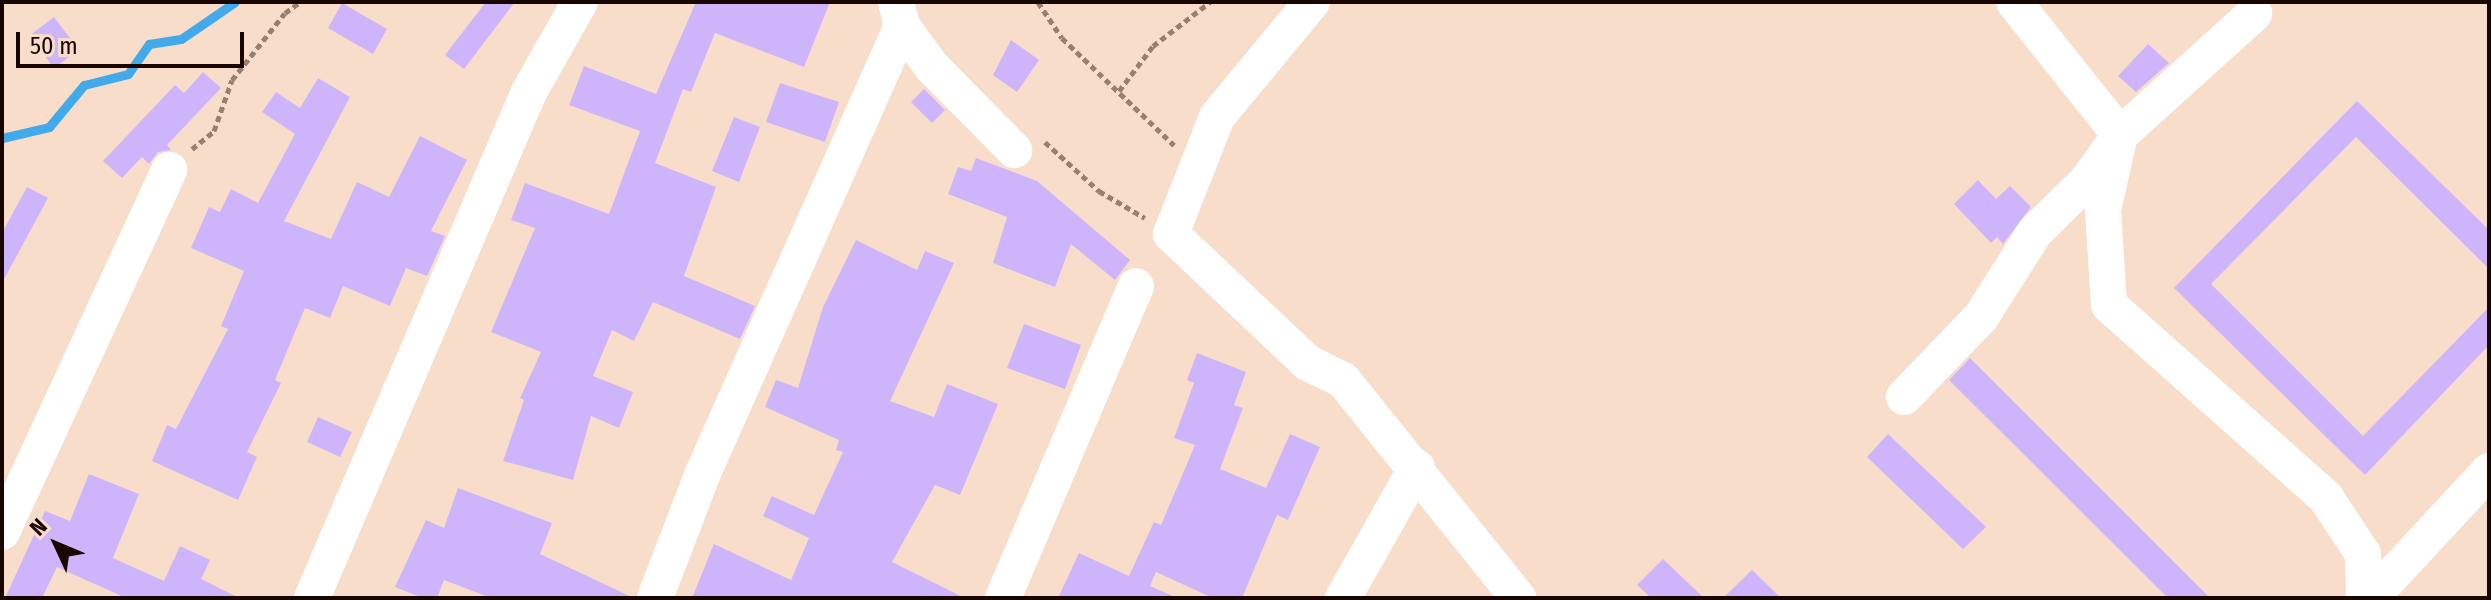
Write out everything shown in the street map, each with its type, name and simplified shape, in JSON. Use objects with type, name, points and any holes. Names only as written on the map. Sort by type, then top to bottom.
[{"type":"street","points":[[312,598],[529,92],[580,2]]},
{"type":"street","points":[[1312,2],[1247,75],[1217,117],[1196,164],[1189,196],[1171,234],[1308,363],[1343,380],[1417,467],[1518,598]]},
{"type":"street","points":[[2014,2],[2120,135]]},
{"type":"street","points":[[899,14],[932,67],[1028,144]]},
{"type":"street","points":[[655,598],[703,473],[899,14]]},
{"type":"street","points":[[1904,397],[1981,317],[2035,232],[2087,181],[2120,135],[2254,14]]},
{"type":"street","points":[[2120,135],[2103,210],[2109,305],[2326,498],[2363,554],[2364,598]]},
{"type":"street","points":[[2,532],[169,170]]},
{"type":"street","points":[[1003,598],[1136,286]]},
{"type":"street","points":[[1343,598],[1417,467]]},
{"type":"street","points":[[2371,598],[2489,471]]},
{"type":"path","points":[[169,170],[214,131],[232,80],[285,13],[300,2]]},
{"type":"path","points":[[1038,2],[1062,38],[1196,164]]},
{"type":"path","points":[[1119,91],[1153,46],[1210,2]]},
{"type":"path","points":[[1028,144],[1171,234]]},
{"type":"building","points":[[486,2],[515,2],[464,69],[445,55]]},
{"type":"building","points":[[696,2],[830,2],[804,67],[715,33],[691,92],[683,89],[655,163],[716,187],[684,276],[755,306],[740,339],[653,302],[634,341],[612,330],[593,376],[633,392],[619,428],[591,416],[573,480],[503,461],[524,400],[520,398],[541,352],[491,332],[535,228],[511,220],[525,183],[609,214],[640,131],[569,105],[584,66],[656,94]]},
{"type":"building","points":[[342,3],[387,29],[373,54],[328,28]]},
{"type":"building","points":[[54,17],[79,50],[54,68],[29,36]]},
{"type":"building","points":[[1011,40],[1039,60],[1017,92],[993,75]]},
{"type":"building","points":[[2148,44],[2169,63],[2136,92],[2118,76]]},
{"type":"building","points":[[203,72],[221,88],[167,145],[171,150],[158,152],[149,164],[142,157],[122,178],[103,161],[175,85],[184,93]]},
{"type":"building","points":[[318,78],[350,97],[284,221],[331,239],[357,182],[389,197],[420,136],[467,160],[431,231],[445,236],[427,276],[406,268],[390,306],[343,286],[330,318],[305,308],[275,380],[281,383],[247,452],[257,457],[238,500],[152,461],[167,425],[176,429],[228,329],[221,326],[244,271],[191,248],[209,207],[220,212],[231,189],[258,203],[295,134],[262,112],[276,92],[300,108]]},
{"type":"building","points":[[780,83],[839,102],[825,142],[766,122]]},
{"type":"building","points":[[924,89],[945,110],[932,123],[911,102]]},
{"type":"building","points":[[2357,101],[2489,230],[2489,269],[2356,137],[2211,284],[2363,436],[2489,307],[2489,345],[2365,475],[2174,288]]},
{"type":"building","points":[[734,117],[760,127],[739,182],[712,171]]},
{"type":"building","points":[[976,158],[1037,181],[1130,260],[1115,280],[1071,244],[1055,287],[993,263],[1007,217],[948,194],[958,167],[971,171]]},
{"type":"building","points":[[1978,180],[1996,199],[2010,186],[2031,207],[2003,244],[1997,237],[1991,243],[1954,204]]},
{"type":"building","points":[[27,187],[48,198],[2,283],[2,233]]},
{"type":"building","points":[[856,240],[917,270],[925,251],[954,263],[890,401],[934,417],[947,384],[998,404],[960,495],[935,485],[892,562],[965,598],[692,598],[714,544],[791,580],[809,538],[763,516],[772,496],[814,515],[843,452],[836,450],[839,440],[765,407],[776,380],[798,388],[823,307]]},
{"type":"building","points":[[1024,324],[1081,345],[1065,389],[1007,368]]},
{"type":"building","points":[[1197,353],[1246,372],[1234,405],[1243,408],[1220,469],[1266,488],[1290,434],[1320,447],[1288,520],[1277,515],[1242,598],[1213,598],[1156,572],[1150,586],[1177,598],[1058,598],[1079,553],[1129,576],[1154,522],[1161,525],[1195,445],[1174,438],[1194,383],[1187,380]]},
{"type":"building","points":[[1970,358],[2210,598],[2168,598],[1949,380]]},
{"type":"building","points":[[318,417],[352,432],[340,457],[307,442]]},
{"type":"building","points":[[1888,434],[1986,527],[1963,549],[1867,457]]},
{"type":"building","points":[[89,474],[139,494],[113,558],[164,581],[180,546],[210,560],[201,579],[239,598],[126,598],[57,567],[42,598],[5,598],[45,511],[70,521]]},
{"type":"building","points":[[458,488],[552,523],[540,554],[634,598],[491,598],[444,580],[437,598],[423,598],[395,587],[426,520],[444,528]]},
{"type":"building","points":[[1663,559],[1704,598],[1651,598],[1637,585]]},
{"type":"building","points":[[1752,570],[1781,598],[1723,598]]},
{"type":"waterway","points":[[2,138],[49,127],[84,85],[128,74],[149,44],[181,39],[235,2]]}]
